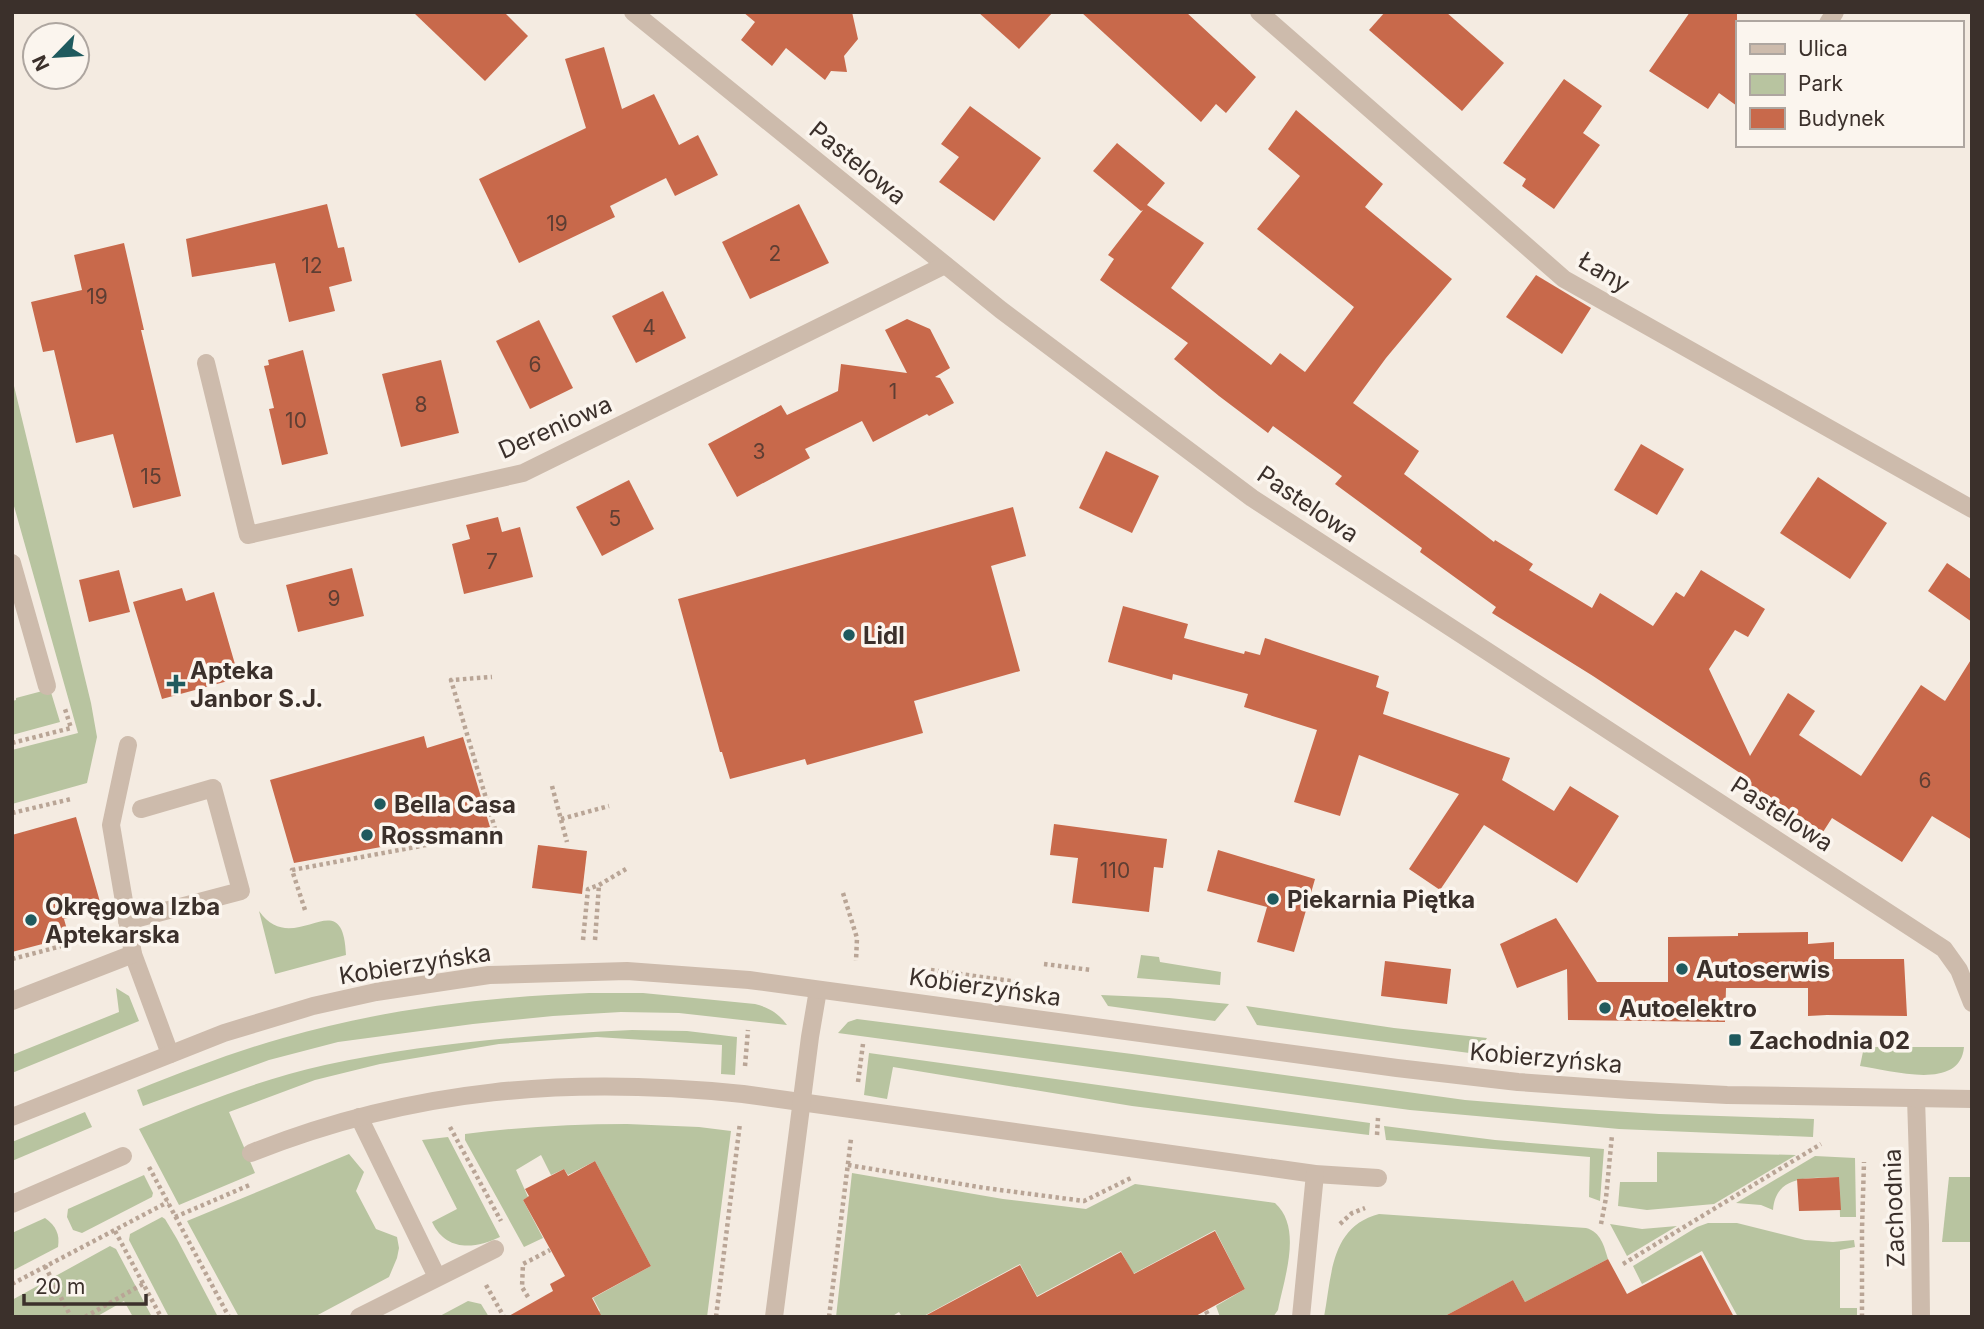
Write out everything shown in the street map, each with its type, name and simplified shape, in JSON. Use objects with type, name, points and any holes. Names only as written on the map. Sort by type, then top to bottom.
[{"type":"street","name":"Pastelowa","points":[[633,12],[1012,319],[1252,498],[1944,949],[1959,971],[1972,1003]]},
{"type":"street","name":"Łany","points":[[1259,12],[1564,279],[1972,509]]},
{"type":"street","name":"Dereniowa","points":[[206,363],[248,535],[523,473],[945,265]]},
{"type":"street","points":[[12,563],[47,686]]},
{"type":"street","points":[[128,745],[111,825],[133,954],[170,1054]]},
{"type":"street","points":[[127,921],[241,891],[213,788],[141,809]]},
{"type":"street","points":[[12,1002],[133,954]]},
{"type":"street","name":"Kobierzyńska","points":[[12,1117],[235,1030],[313,1006],[376,992],[489,975],[626,971],[749,980],[1518,1082],[1713,1094],[1972,1098]]},
{"type":"street","points":[[774,1317],[818,990]]},
{"type":"street","points":[[251,1153],[323,1126],[432,1101],[481,1093],[568,1086],[678,1088],[1315,1174],[1378,1178]]},
{"type":"street","name":"Zachodnia","points":[[1916,1098],[1921,1317]]},
{"type":"street","points":[[359,1118],[438,1276]]},
{"type":"street","points":[[12,1204],[123,1156]]},
{"type":"street","points":[[1301,1317],[1315,1174]]},
{"type":"street","points":[[359,1317],[495,1249]]},
{"type":"path","points":[[305,910],[292,870],[496,832],[451,680],[492,677]]},
{"type":"path","points":[[12,743],[71,728],[57,683],[47,686]]},
{"type":"path","points":[[552,786],[567,842]]},
{"type":"path","points":[[12,813],[71,799]]},
{"type":"path","points":[[561,819],[609,806]]},
{"type":"path","points":[[583,940],[589,889],[626,869]]},
{"type":"path","points":[[595,940],[599,885]]},
{"type":"path","points":[[843,893],[857,938],[856,961]]},
{"type":"path","points":[[12,959],[64,946]]},
{"type":"path","points":[[1044,964],[1091,970]]},
{"type":"path","points":[[924,969],[1018,982]]},
{"type":"path","points":[[829,1317],[863,1044]]},
{"type":"path","points":[[1377,1135],[1378,1118]]},
{"type":"path","points":[[716,1317],[740,1123],[730,1122]]},
{"type":"path","points":[[449,1126],[461,1124]]},
{"type":"path","points":[[1601,1224],[1612,1135]]},
{"type":"path","points":[[1623,1264],[1821,1144]]},
{"type":"path","points":[[1862,1317],[1864,1162]]},
{"type":"path","points":[[848,1165],[1084,1201],[1133,1178]]},
{"type":"path","points":[[149,1167],[229,1317]]},
{"type":"path","points":[[12,1284],[168,1202]]},
{"type":"path","points":[[115,1231],[160,1317]]},
{"type":"path","points":[[528,1297],[522,1287],[523,1264],[550,1250]]},
{"type":"path","points":[[45,1266],[71,1317]]},
{"type":"path","points":[[85,1317],[143,1284]]},
{"type":"path","points":[[485,1284],[504,1317]]},
{"type":"path","points":[[1206,1311],[1209,1317]]},
{"type":"green space","points":[[14,386],[97,737],[87,783],[12,804],[12,750],[78,733],[12,499]]},
{"type":"green space","points":[[50,689],[60,722],[12,735],[12,701]]},
{"type":"green space","points":[[259,911],[273,924],[287,928],[326,920],[336,923],[343,933],[346,955],[275,974]]},
{"type":"green space","points":[[1141,955],[1159,957],[1160,962],[1221,972],[1220,985],[1137,978]]},
{"type":"green space","points":[[116,988],[129,996],[139,1021],[12,1073],[12,1055],[119,1012]]},
{"type":"green space","points":[[589,993],[643,993],[755,1004],[773,1012],[787,1025],[679,1013],[621,1012],[473,1024],[338,1042],[269,1060],[143,1106],[137,1090],[246,1049],[359,1019],[473,1001]]},
{"type":"green space","points":[[1101,995],[1229,1004],[1215,1021],[1108,1006]]},
{"type":"green space","points":[[1246,1006],[1394,1028],[1487,1038],[1477,1054],[1257,1025]]},
{"type":"green space","points":[[857,1019],[1465,1100],[1659,1114],[1814,1119],[1813,1137],[1619,1129],[1410,1110],[838,1033],[848,1022]]},
{"type":"green space","points":[[632,1030],[687,1031],[737,1037],[735,1075],[721,1074],[722,1045],[597,1037],[499,1044],[380,1064],[315,1080],[229,1112],[255,1173],[179,1205],[139,1129],[254,1085],[363,1057],[478,1041]]},
{"type":"green space","points":[[1864,1047],[1964,1047],[1960,1061],[1950,1070],[1922,1075],[1860,1066]]},
{"type":"green space","points":[[869,1053],[1370,1123],[1369,1135],[1132,1106],[893,1067],[887,1099],[864,1095]]},
{"type":"green space","points":[[85,1112],[92,1127],[12,1161],[12,1142]]},
{"type":"green space","points":[[627,1124],[731,1131],[707,1317],[590,1317],[600,1311],[593,1298],[651,1266],[595,1161],[568,1175],[564,1169],[551,1175],[541,1155],[516,1170],[528,1197],[523,1200],[543,1238],[524,1247],[465,1140],[465,1134],[505,1129]]},
{"type":"green space","points":[[1384,1126],[1495,1140],[1604,1149],[1600,1201],[1589,1197],[1590,1157],[1386,1140]]},
{"type":"green space","points":[[448,1137],[500,1237],[481,1244],[462,1245],[445,1239],[432,1222],[457,1209],[422,1140]]},
{"type":"green space","points":[[1657,1152],[1796,1155],[1714,1204],[1647,1210],[1618,1206],[1620,1182],[1657,1182]]},
{"type":"green space","points":[[349,1154],[364,1172],[356,1191],[376,1229],[397,1237],[397,1258],[389,1277],[314,1317],[239,1317],[187,1221]]},
{"type":"green space","points":[[1815,1156],[1855,1158],[1856,1217],[1840,1217],[1839,1177],[1797,1180],[1788,1184],[1776,1198],[1773,1210],[1761,1205],[1736,1203]]},
{"type":"green space","points":[[852,1173],[1003,1199],[1086,1209],[1135,1184],[1275,1203],[1283,1213],[1290,1239],[1278,1310],[1273,1317],[1220,1317],[1216,1306],[1245,1289],[1215,1230],[1133,1274],[1121,1251],[1037,1296],[1020,1264],[922,1317],[902,1317],[899,1312],[891,1317],[836,1317]]},
{"type":"green space","points":[[144,1175],[153,1193],[152,1197],[82,1233],[73,1230],[67,1217],[68,1209]]},
{"type":"green space","points":[[1949,1177],[1972,1177],[1970,1242],[1942,1242]]},
{"type":"green space","points":[[1379,1214],[1586,1228],[1598,1236],[1608,1259],[1525,1302],[1513,1280],[1443,1317],[1324,1317],[1332,1269],[1342,1241],[1363,1220]]},
{"type":"green space","points":[[162,1217],[177,1239],[218,1317],[169,1317],[129,1240],[130,1234]]},
{"type":"green space","points":[[45,1218],[56,1231],[58,1247],[12,1271],[12,1233]]},
{"type":"green space","points":[[1708,1223],[1737,1223],[1805,1240],[1854,1240],[1855,1247],[1840,1250],[1840,1308],[1857,1308],[1857,1317],[1738,1317],[1702,1251],[1642,1284],[1633,1266]]},
{"type":"green space","points":[[1610,1224],[1642,1229],[1677,1226],[1627,1256]]},
{"type":"green space","points":[[110,1246],[116,1249],[152,1317],[133,1317],[124,1301],[96,1317],[12,1317],[12,1300]]},
{"type":"green space","points":[[468,1301],[481,1304],[489,1317],[438,1317]]},
{"type":"building","points":[[413,12],[504,12],[528,36],[485,81]]},
{"type":"building","points":[[743,12],[852,12],[858,39],[844,56],[847,72],[831,71],[825,80],[786,48],[772,66],[741,40],[755,22]]},
{"type":"building","points":[[978,12],[1053,12],[1019,49]]},
{"type":"building","points":[[1081,12],[1186,12],[1256,77],[1226,113],[1216,104],[1201,122]]},
{"type":"building","points":[[1385,12],[1446,12],[1504,63],[1462,111],[1369,30]]},
{"type":"building","points":[[1690,12],[1737,12],[1736,105],[1719,93],[1708,109],[1649,71]]},
{"type":"building","points":[[604,47],[622,109],[654,94],[679,145],[698,135],[718,175],[675,196],[666,178],[610,206],[615,217],[519,263],[479,179],[586,128],[565,59]]},
{"type":"building","points":[[1564,79],[1602,106],[1583,133],[1600,145],[1554,209],[1522,186],[1526,179],[1503,163]]},
{"type":"building","points":[[970,106],[1041,158],[994,221],[939,182],[959,157],[941,144]]},
{"type":"building","points":[[1296,110],[1383,184],[1365,207],[1452,279],[1386,358],[1353,403],[1419,451],[1404,474],[1494,542],[1495,540],[1533,564],[1529,570],[1592,608],[1600,593],[1653,626],[1676,592],[1684,597],[1701,570],[1765,609],[1748,637],[1735,630],[1709,669],[1750,756],[1788,693],[1815,711],[1799,735],[1861,776],[1921,685],[1945,701],[1972,658],[1972,840],[1932,816],[1902,862],[1832,818],[1823,832],[1761,791],[1755,800],[1732,785],[1740,773],[1492,613],[1496,607],[1420,552],[1422,548],[1335,484],[1342,476],[1273,426],[1268,433],[1174,359],[1188,343],[1100,280],[1114,259],[1108,255],[1143,210],[1093,171],[1117,143],[1165,183],[1147,205],[1204,243],[1171,288],[1271,365],[1280,353],[1305,372],[1354,307],[1257,229],[1300,176],[1268,149]]},
{"type":"building","points":[[327,204],[338,248],[344,247],[352,281],[329,287],[335,311],[289,322],[275,263],[192,277],[186,239]]},
{"type":"building","points":[[799,204],[829,263],[750,299],[722,242]]},
{"type":"building","points":[[124,243],[144,330],[141,330],[181,496],[133,508],[113,434],[76,443],[54,350],[43,352],[31,302],[82,290],[74,255]]},
{"type":"building","points":[[1536,275],[1591,308],[1562,354],[1506,317]]},
{"type":"building","points":[[663,291],[686,338],[636,363],[612,316]]},
{"type":"building","points":[[907,319],[930,329],[950,368],[935,377],[940,378],[954,403],[873,442],[862,421],[805,449],[810,458],[737,497],[708,444],[781,405],[787,415],[838,391],[841,364],[907,373],[885,330]]},
{"type":"building","points":[[539,320],[573,388],[530,409],[496,341]]},
{"type":"building","points":[[303,350],[328,454],[282,465],[269,409],[274,408],[264,366],[269,365],[268,360]]},
{"type":"building","points":[[441,360],[459,433],[401,447],[382,374]]},
{"type":"building","points":[[1641,444],[1684,469],[1657,515],[1614,490]]},
{"type":"building","points":[[1106,451],[1159,476],[1132,533],[1079,508]]},
{"type":"building","points":[[1818,477],[1887,523],[1850,579],[1780,533]]},
{"type":"building","points":[[629,480],[654,529],[602,556],[576,507]]},
{"type":"building","name":"Lidl","points":[[1013,507],[1026,556],[991,566],[1020,671],[914,701],[923,733],[807,765],[805,759],[730,779],[720,752],[678,599]]},
{"type":"building","points":[[498,517],[502,532],[520,527],[533,577],[464,594],[452,544],[470,539],[466,525]]},
{"type":"building","points":[[1947,563],[1972,580],[1972,622],[1928,591]]},
{"type":"building","points":[[352,568],[364,616],[298,632],[286,585]]},
{"type":"building","points":[[119,570],[130,612],[89,622],[79,580]]},
{"type":"building","points":[[182,588],[186,601],[214,592],[239,678],[162,699],[133,602]]},
{"type":"building","points":[[1123,606],[1188,624],[1184,638],[1244,654],[1245,651],[1260,655],[1265,638],[1379,676],[1376,687],[1389,692],[1383,714],[1510,758],[1502,780],[1554,811],[1570,786],[1619,816],[1577,883],[1484,825],[1440,890],[1409,869],[1459,794],[1359,755],[1340,816],[1294,802],[1317,730],[1244,707],[1248,694],[1173,674],[1172,680],[1108,662]]},
{"type":"building","name":"Bella Casa","points":[[424,736],[427,748],[463,737],[490,827],[294,863],[270,780]]},
{"type":"building","points":[[76,817],[102,909],[64,919],[69,937],[12,952],[12,835]]},
{"type":"building","points":[[1054,824],[1167,839],[1163,868],[1154,867],[1149,912],[1072,903],[1078,858],[1050,855]]},
{"type":"building","points":[[538,845],[587,851],[582,894],[532,888]]},
{"type":"building","name":"Piekarnia Piętka","points":[[1218,850],[1315,879],[1294,952],[1257,942],[1267,907],[1207,891]]},
{"type":"building","points":[[1556,918],[1597,982],[1668,982],[1668,937],[1808,932],[1808,944],[1834,942],[1834,959],[1904,959],[1907,1016],[1808,1016],[1808,988],[1726,988],[1725,1022],[1568,1020],[1567,969],[1517,988],[1500,944]]},
{"type":"building","points":[[1385,961],[1451,969],[1447,1004],[1381,996]]},
{"type":"building","points":[[595,1161],[651,1266],[592,1298],[602,1317],[507,1317],[553,1291],[550,1284],[565,1276],[523,1200],[529,1196],[525,1189],[564,1169],[568,1176]]},
{"type":"building","points":[[1839,1177],[1841,1210],[1799,1211],[1797,1179]]},
{"type":"building","points":[[1215,1231],[1245,1289],[1194,1317],[923,1317],[1020,1265],[1037,1297],[1121,1252],[1134,1274]]},
{"type":"building","points":[[1701,1255],[1734,1317],[1443,1317],[1513,1280],[1525,1302],[1608,1259],[1627,1294]]},
{"type":"place","name":"Lidl","points":[[849,635]]},
{"type":"place","name":"Apteka Janbor S.J.","points":[[176,684]]},
{"type":"place","name":"Bella Casa","points":[[380,804]]},
{"type":"place","name":"Rossmann","points":[[367,835]]},
{"type":"place","name":"Piekarnia Piętka","points":[[1273,899]]},
{"type":"place","name":"Okręgowa Izba Aptekarska","points":[[31,920]]},
{"type":"place","name":"Autoserwis","points":[[1682,969]]},
{"type":"place","name":"Autoelektro","points":[[1605,1008]]},
{"type":"place","name":"Zachodnia 02","points":[[1735,1040]]}]
